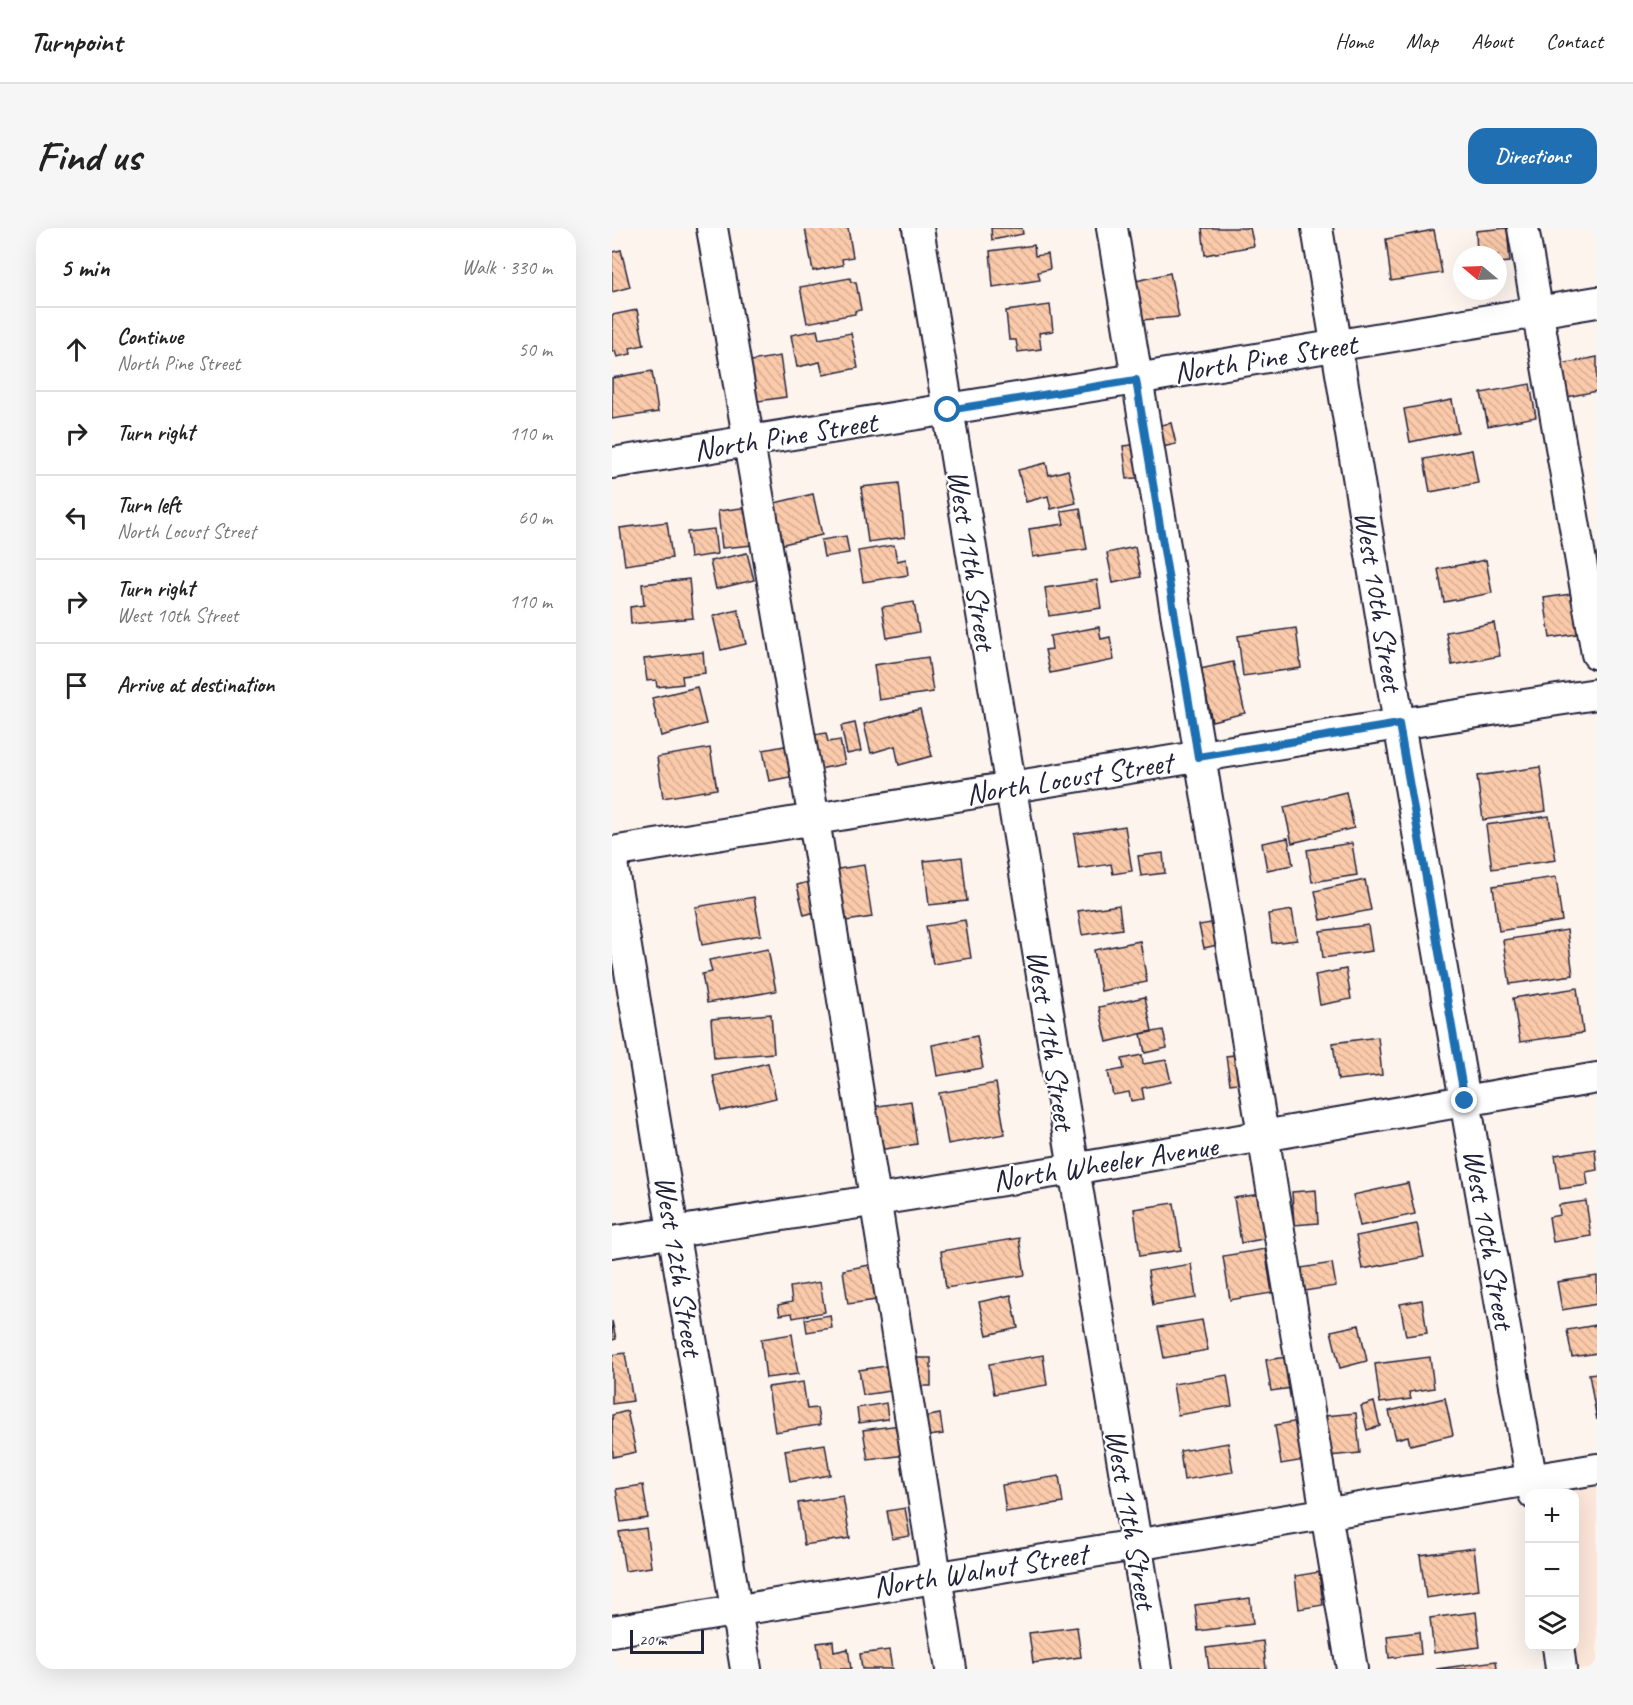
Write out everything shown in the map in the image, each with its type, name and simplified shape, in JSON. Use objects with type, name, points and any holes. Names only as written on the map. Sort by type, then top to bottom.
[{"type":"street","points":[[712,228],[814,820],[951,1669]]},
{"type":"street","name":"West 11th Street","points":[[918,228],[1072,1169],[1157,1669]]},
{"type":"street","points":[[1112,228],[1198,757],[1352,1669]]},
{"type":"street","name":"West 10th Street","points":[[1317,228],[1399,724],[1533,1487]]},
{"type":"street","points":[[1523,228],[1597,654]]},
{"type":"street","name":"North Pine Street","points":[[612,463],[1136,380],[1597,302]]},
{"type":"street","name":"North Locust Street","points":[[612,852],[1597,694]]},
{"type":"street","name":"West 12th Street","points":[[612,864],[746,1669]]},
{"type":"street","name":"North Wheeler Avenue","points":[[612,1242],[1072,1169],[1597,1078]]},
{"type":"street","name":"North Walnut Street","points":[[612,1631],[1326,1514],[1533,1487],[1597,1469]]},
{"type":"street","points":[[1559,1651],[1561,1669]]},
{"type":"shaded area","points":[[1597,1475],[1597,1669],[1576,1669],[1573,1651],[1579,1651],[1579,1489],[1546,1489],[1545,1483]]},
{"type":"building","points":[[805,228],[848,228],[853,257],[842,259],[843,265],[813,271]]},
{"type":"building","points":[[991,228],[1022,228],[1023,234],[992,240]]},
{"type":"building","points":[[1202,228],[1250,228],[1254,246],[1205,255]]},
{"type":"building","points":[[1507,228],[1510,262],[1507,262],[1507,246],[1477,246],[1476,231]]},
{"type":"building","points":[[1434,230],[1442,273],[1391,281],[1386,239]]},
{"type":"building","points":[[1034,245],[1035,256],[1048,254],[1050,269],[1038,272],[1040,280],[993,287],[990,251]]},
{"type":"building","points":[[621,250],[630,287],[612,292],[612,252]]},
{"type":"building","points":[[1170,273],[1179,317],[1141,320],[1136,281]]},
{"type":"building","points":[[850,278],[851,282],[856,282],[861,310],[855,311],[855,314],[807,323],[800,287]]},
{"type":"building","points":[[1050,305],[1053,331],[1039,333],[1041,349],[1018,352],[1016,340],[1009,340],[1006,311]]},
{"type":"building","points":[[637,310],[644,345],[630,348],[631,354],[617,357],[615,351],[612,352],[612,315]]},
{"type":"building","points":[[817,330],[819,339],[851,333],[858,368],[823,375],[820,362],[797,367],[791,335]]},
{"type":"building","points":[[780,356],[786,397],[751,402],[745,362]]},
{"type":"building","points":[[1597,357],[1597,391],[1562,398],[1556,365]]},
{"type":"building","points":[[652,371],[658,412],[612,419],[612,378]]},
{"type":"building","points":[[1530,384],[1536,417],[1488,426],[1481,393]]},
{"type":"building","points":[[1452,400],[1458,432],[1410,442],[1404,409]]},
{"type":"building","points":[[1171,423],[1176,444],[1162,447],[1157,426]]},
{"type":"building","points":[[1140,444],[1144,477],[1127,479],[1123,446]]},
{"type":"building","points":[[1472,450],[1478,483],[1430,492],[1424,459]]},
{"type":"building","points":[[1046,463],[1049,475],[1068,470],[1076,503],[1051,509],[1048,496],[1026,502],[1018,470]]},
{"type":"building","points":[[899,483],[905,537],[868,542],[861,487]]},
{"type":"building","points":[[813,494],[822,535],[775,546],[766,505]]},
{"type":"building","points":[[749,507],[753,545],[722,548],[718,511]]},
{"type":"building","points":[[1080,508],[1087,549],[1033,557],[1029,529],[1064,524],[1061,511]]},
{"type":"building","points":[[667,522],[672,558],[625,565],[620,528]]},
{"type":"building","points":[[714,529],[717,554],[690,558],[687,532]]},
{"type":"building","points":[[846,536],[849,553],[824,557],[821,540]]},
{"type":"building","points":[[894,545],[897,561],[906,559],[908,575],[863,582],[858,551]]},
{"type":"building","points":[[1135,547],[1141,577],[1113,583],[1107,553]]},
{"type":"building","points":[[747,553],[754,580],[716,589],[710,561]]},
{"type":"building","points":[[1486,560],[1492,593],[1444,602],[1438,569]]},
{"type":"building","points":[[689,579],[693,618],[631,624],[630,607],[644,605],[642,584]]},
{"type":"building","points":[[1097,580],[1101,608],[1049,616],[1045,588]]},
{"type":"building","points":[[1577,593],[1583,633],[1550,638],[1544,598]]},
{"type":"building","points":[[914,602],[919,632],[887,638],[882,607]]},
{"type":"building","points":[[738,610],[746,644],[721,650],[713,616]]},
{"type":"building","points":[[1494,623],[1500,656],[1452,665],[1446,632]]},
{"type":"building","points":[[1099,627],[1101,639],[1110,637],[1114,660],[1050,673],[1045,650],[1052,649],[1050,636]]},
{"type":"building","points":[[1296,628],[1301,668],[1243,676],[1238,636]]},
{"type":"building","points":[[703,652],[705,673],[682,676],[683,684],[657,687],[656,680],[647,681],[644,659]]},
{"type":"building","points":[[928,657],[933,692],[879,700],[874,665]]},
{"type":"building","points":[[1233,662],[1245,713],[1212,721],[1200,669]]},
{"type":"building","points":[[697,687],[706,724],[661,736],[652,698]]},
{"type":"building","points":[[920,709],[932,756],[899,765],[895,746],[871,753],[864,724]]},
{"type":"building","points":[[855,723],[861,751],[847,754],[841,726]]},
{"type":"building","points":[[826,733],[828,742],[840,740],[845,764],[819,769],[813,735]]},
{"type":"building","points":[[790,745],[795,776],[769,781],[763,750]]},
{"type":"building","points":[[710,748],[717,789],[663,798],[657,757]]},
{"type":"building","points":[[1540,767],[1546,811],[1483,820],[1477,776]]},
{"type":"building","points":[[1346,792],[1354,828],[1292,843],[1284,807]]},
{"type":"building","points":[[1549,816],[1556,860],[1492,869],[1486,825]]},
{"type":"building","points":[[1125,826],[1132,871],[1113,874],[1111,864],[1079,869],[1074,834]]},
{"type":"building","points":[[1288,838],[1293,865],[1267,870],[1262,843]]},
{"type":"building","points":[[1352,843],[1357,875],[1312,882],[1307,850]]},
{"type":"building","points":[[1163,853],[1165,873],[1141,876],[1138,856]]},
{"type":"building","points":[[962,857],[967,901],[929,905],[924,861]]},
{"type":"building","points":[[864,865],[872,917],[840,922],[832,870]]},
{"type":"building","points":[[1556,877],[1562,921],[1499,931],[1493,886]]},
{"type":"building","points":[[816,880],[823,910],[804,915],[797,885]]},
{"type":"building","points":[[1365,880],[1371,910],[1321,920],[1315,891]]},
{"type":"building","points":[[754,897],[761,935],[702,945],[695,907]]},
{"type":"building","points":[[1119,905],[1122,929],[1082,935],[1078,911]]},
{"type":"building","points":[[1292,910],[1297,940],[1272,943],[1268,914]]},
{"type":"building","points":[[965,920],[971,958],[933,964],[926,926]]},
{"type":"building","points":[[1222,921],[1226,943],[1204,948],[1199,925]]},
{"type":"building","points":[[1368,925],[1372,951],[1323,958],[1320,931]]},
{"type":"building","points":[[1567,930],[1573,975],[1510,984],[1503,940]]},
{"type":"building","points":[[1140,941],[1147,982],[1101,991],[1094,950]]},
{"type":"building","points":[[768,949],[776,991],[707,1003],[702,974],[712,972],[709,960]]},
{"type":"building","points":[[1346,969],[1351,999],[1320,1005],[1315,975]]},
{"type":"building","points":[[1577,988],[1583,1033],[1520,1042],[1513,998]]},
{"type":"building","points":[[1145,997],[1152,1031],[1107,1042],[1099,1007]]},
{"type":"building","points":[[771,1014],[774,1053],[714,1058],[711,1019]]},
{"type":"building","points":[[1163,1030],[1167,1048],[1145,1053],[1141,1034]]},
{"type":"building","points":[[977,1036],[983,1068],[937,1076],[932,1045]]},
{"type":"building","points":[[1378,1037],[1382,1075],[1338,1080],[1333,1043]]},
{"type":"building","points":[[1242,1054],[1246,1082],[1230,1084],[1226,1056]]},
{"type":"building","points":[[1142,1055],[1143,1064],[1166,1060],[1171,1082],[1142,1088],[1144,1099],[1131,1101],[1129,1092],[1113,1095],[1108,1072],[1124,1069],[1122,1059]]},
{"type":"building","points":[[768,1063],[776,1098],[721,1111],[713,1076]]},
{"type":"building","points":[[996,1083],[1005,1134],[948,1144],[939,1093]]},
{"type":"building","points":[[911,1101],[917,1144],[872,1151],[866,1108]]},
{"type":"building","points":[[1595,1149],[1597,1170],[1586,1172],[1588,1185],[1560,1189],[1555,1155]]},
{"type":"building","points":[[1408,1183],[1415,1214],[1360,1226],[1353,1195]]},
{"type":"building","points":[[1316,1190],[1318,1223],[1294,1225],[1292,1192]]},
{"type":"building","points":[[1267,1193],[1274,1237],[1241,1243],[1234,1198]]},
{"type":"building","points":[[1586,1201],[1591,1236],[1553,1242],[1549,1217],[1560,1215],[1559,1205]]},
{"type":"building","points":[[1174,1203],[1181,1250],[1140,1256],[1134,1209]]},
{"type":"building","points":[[1417,1224],[1424,1257],[1362,1269],[1356,1236]]},
{"type":"building","points":[[1019,1238],[1025,1275],[946,1288],[941,1251]]},
{"type":"building","points":[[1265,1249],[1272,1293],[1230,1300],[1223,1256]]},
{"type":"building","points":[[1332,1263],[1336,1286],[1305,1291],[1301,1268]]},
{"type":"building","points":[[1191,1264],[1196,1298],[1153,1305],[1148,1271]]},
{"type":"building","points":[[870,1265],[876,1300],[848,1304],[843,1270]]},
{"type":"building","points":[[1597,1276],[1597,1304],[1562,1310],[1557,1282]]},
{"type":"building","points":[[820,1282],[825,1312],[793,1318],[792,1313],[780,1315],[778,1305],[792,1302],[790,1287]]},
{"type":"building","points":[[1011,1295],[1018,1328],[987,1335],[979,1302]]},
{"type":"building","points":[[1422,1300],[1427,1333],[1406,1336],[1400,1304]]},
{"type":"building","points":[[830,1315],[832,1328],[807,1332],[805,1319]]},
{"type":"building","points":[[1202,1320],[1208,1350],[1164,1358],[1158,1327]]},
{"type":"building","points":[[612,1321],[616,1339],[612,1340]]},
{"type":"building","points":[[1359,1325],[1367,1361],[1340,1368],[1331,1331]]},
{"type":"building","points":[[1597,1325],[1597,1353],[1572,1357],[1567,1330]]},
{"type":"building","points":[[792,1334],[798,1374],[766,1378],[761,1339]]},
{"type":"building","points":[[625,1353],[633,1401],[612,1404],[612,1355]]},
{"type":"building","points":[[1043,1355],[1047,1385],[994,1394],[989,1364]]},
{"type":"building","points":[[1294,1356],[1299,1387],[1271,1391],[1266,1360]]},
{"type":"building","points":[[1430,1357],[1434,1388],[1409,1392],[1411,1399],[1380,1403],[1375,1364]]},
{"type":"building","points":[[910,1358],[931,1358],[931,1386],[911,1386]]},
{"type":"building","points":[[886,1366],[890,1391],[863,1395],[859,1370]]},
{"type":"building","points":[[1597,1373],[1597,1420],[1589,1374]]},
{"type":"building","points":[[1227,1375],[1232,1406],[1178,1415],[1173,1384]]},
{"type":"building","points":[[803,1382],[807,1409],[817,1408],[820,1425],[775,1432],[768,1387]]},
{"type":"building","points":[[1445,1398],[1453,1435],[1410,1445],[1408,1436],[1396,1439],[1389,1411]]},
{"type":"building","points":[[1374,1402],[1380,1426],[1367,1430],[1361,1406]]},
{"type":"building","points":[[886,1403],[888,1419],[859,1423],[857,1408]]},
{"type":"building","points":[[627,1411],[636,1452],[613,1457],[612,1415]]},
{"type":"building","points":[[1356,1413],[1360,1453],[1329,1456],[1325,1416]]},
{"type":"building","points":[[940,1414],[943,1434],[921,1437],[918,1418]]},
{"type":"building","points":[[1305,1420],[1311,1459],[1281,1464],[1275,1425]]},
{"type":"building","points":[[900,1425],[905,1455],[868,1460],[863,1430]]},
{"type":"building","points":[[1228,1443],[1233,1472],[1184,1480],[1180,1451]]},
{"type":"building","points":[[825,1444],[830,1475],[790,1482],[785,1450]]},
{"type":"building","points":[[1059,1476],[1063,1503],[1006,1512],[1002,1485]]},
{"type":"building","points":[[643,1485],[648,1518],[621,1522],[616,1489]]},
{"type":"building","points":[[843,1496],[850,1538],[804,1545],[798,1503]]},
{"type":"building","points":[[905,1508],[910,1536],[892,1539],[887,1511]]},
{"type":"building","points":[[646,1528],[651,1567],[625,1571],[619,1532]]},
{"type":"building","points":[[1474,1548],[1479,1590],[1426,1598],[1420,1555]]},
{"type":"building","points":[[1319,1572],[1323,1605],[1299,1609],[1295,1576]]},
{"type":"building","points":[[1250,1598],[1253,1624],[1198,1631],[1195,1605]]},
{"type":"building","points":[[1476,1612],[1480,1647],[1434,1653],[1430,1618]]},
{"type":"building","points":[[1077,1627],[1081,1657],[1033,1663],[1029,1633]]},
{"type":"building","points":[[1419,1632],[1421,1654],[1389,1658],[1387,1636]]},
{"type":"building","points":[[833,1641],[834,1652],[848,1649],[851,1669],[821,1669],[817,1643]]},
{"type":"building","points":[[1263,1641],[1266,1669],[1209,1669],[1206,1648]]},
{"type":"building","points":[[889,1650],[892,1669],[862,1669],[860,1654]]},
{"type":"building","points":[[1496,1661],[1497,1669],[1436,1669]]},
{"type":"route","points":[[948,410],[1136,380],[1198,757],[1399,724],[1465,1101]]}]
